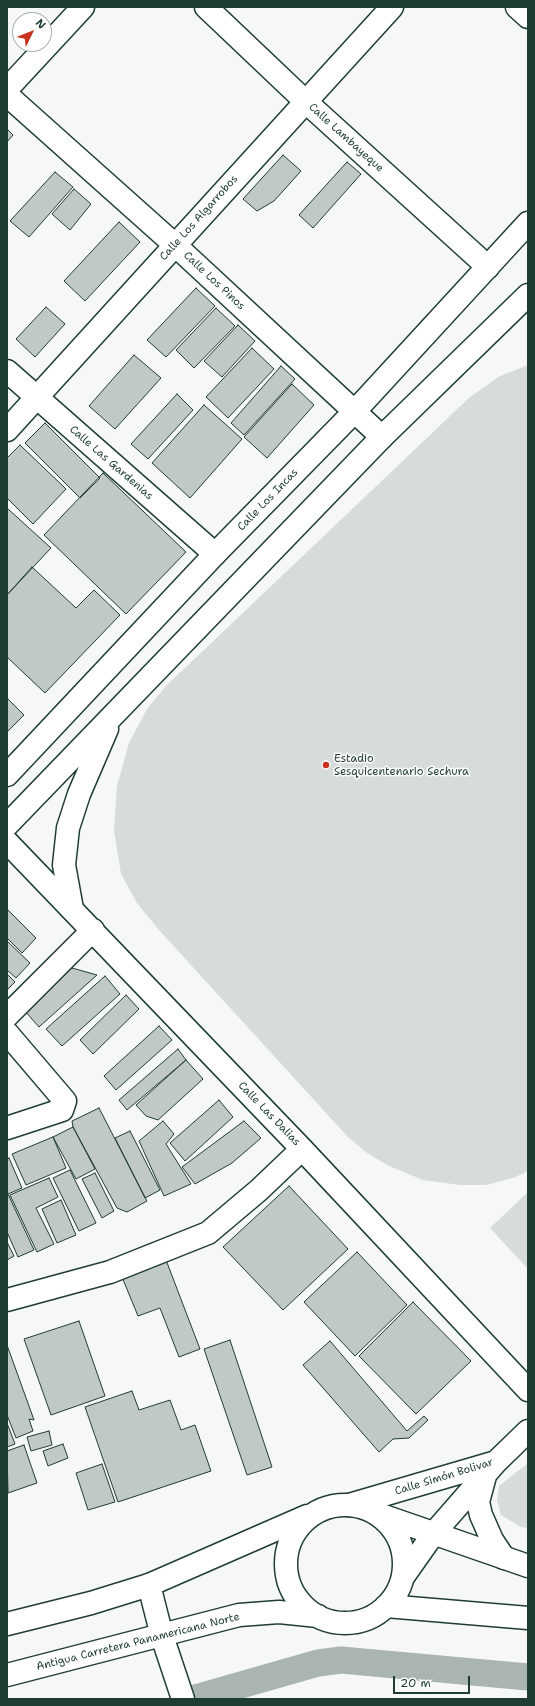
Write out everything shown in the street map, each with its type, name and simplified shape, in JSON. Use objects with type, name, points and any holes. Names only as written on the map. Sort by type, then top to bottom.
[{"type":"street","points":[[7,89],[83,7]]},
{"type":"street","name":"Calle Lambayeque","points":[[206,7],[305,101],[488,267]]},
{"type":"street","name":"Calle Los Algarrobos","points":[[7,430],[392,7]]},
{"type":"street","points":[[517,7],[528,17]]},
{"type":"street","name":"Calle Los Pinos","points":[[7,95],[175,245],[382,437]]},
{"type":"street","name":"Calle Los Incas","points":[[7,775],[215,554],[355,411],[528,223]]},
{"type":"street","points":[[7,825],[382,437],[528,295]]},
{"type":"street","name":"Calle Las Gardenias","points":[[7,371],[215,554]]},
{"type":"street","points":[[72,909],[64,865],[68,828],[79,794],[112,717]]},
{"type":"street","name":"Calle Las Dalias","points":[[7,842],[302,1149],[528,1390]]},
{"type":"street","points":[[7,1016],[93,930]]},
{"type":"street","points":[[7,1033],[65,1100],[62,1110],[7,1128]]},
{"type":"street","points":[[7,1300],[110,1272],[208,1233],[260,1190],[302,1149]]},
{"type":"street","name":"Calle Simón Bolivar","points":[[349,1505],[491,1468],[528,1431]]},
{"type":"street","points":[[315,1512],[296,1531],[289,1543],[286,1556],[287,1574],[293,1591],[303,1606],[318,1616],[336,1622],[354,1622],[372,1617],[386,1606],[397,1593],[403,1577],[434,1533],[491,1468]]},
{"type":"street","points":[[491,1468],[478,1502],[481,1515],[492,1540],[504,1558]]},
{"type":"street","points":[[7,1624],[91,1603],[149,1585],[315,1512],[332,1506],[349,1505],[362,1507],[528,1566]]},
{"type":"street","points":[[374,1512],[389,1524],[399,1540],[404,1558],[403,1577]]},
{"type":"street","points":[[149,1585],[162,1636],[183,1699]]},
{"type":"street","points":[[386,1606],[528,1618]]},
{"type":"street","name":"Antigua Carretera Panamericana Norte","points":[[7,1675],[239,1615],[280,1612],[318,1616]]},
{"type":"shaded area","name":"Estadio Sesquicentenario Sechura","points":[[528,365],[528,1171],[513,1178],[486,1185],[460,1185],[423,1180],[389,1166],[367,1153],[347,1136],[159,930],[137,903],[121,874],[114,830],[117,786],[129,743],[147,709],[166,686],[470,397],[500,376]]},
{"type":"shaded area","points":[[528,1192],[528,1269],[490,1228]]},
{"type":"shaded area","points":[[528,1463],[528,1528],[521,1527],[501,1515],[497,1500],[499,1486]]},
{"type":"building","points":[[7,129],[13,135],[7,142]]},
{"type":"building","points":[[283,155],[301,171],[274,201],[257,211],[243,199]]},
{"type":"building","points":[[347,162],[361,174],[313,228],[299,215]]},
{"type":"building","points":[[55,172],[73,187],[29,237],[10,221]]},
{"type":"building","points":[[74,189],[91,204],[70,230],[52,214]]},
{"type":"building","points":[[119,222],[140,242],[85,301],[64,281]]},
{"type":"building","points":[[196,288],[215,306],[166,357],[147,340]]},
{"type":"building","points":[[46,307],[65,324],[35,357],[16,339]]},
{"type":"building","points":[[216,308],[235,326],[194,368],[176,350]]},
{"type":"building","points":[[238,325],[255,341],[222,377],[204,361]]},
{"type":"building","points":[[252,348],[274,369],[228,418],[206,397]]},
{"type":"building","points":[[134,355],[161,378],[115,429],[89,406]]},
{"type":"building","points":[[281,366],[295,379],[244,435],[231,423]]},
{"type":"building","points":[[292,384],[314,405],[267,458],[244,437]]},
{"type":"building","points":[[177,394],[193,410],[148,459],[131,444]]},
{"type":"building","points":[[204,405],[242,439],[190,498],[152,463]]},
{"type":"building","points":[[45,423],[100,478],[80,498],[25,443]]},
{"type":"building","points":[[20,445],[66,489],[33,524],[7,498],[7,458]]},
{"type":"building","points":[[103,473],[186,552],[126,614],[44,535]]},
{"type":"building","points":[[7,508],[51,548],[7,595]]},
{"type":"building","points":[[32,567],[76,608],[94,590],[120,615],[45,693],[7,657],[7,595]]},
{"type":"building","points":[[7,698],[24,715],[7,732]]},
{"type":"building","points":[[7,909],[36,938],[22,953],[7,938]]},
{"type":"building","points":[[7,941],[30,963],[16,978],[7,970]]},
{"type":"building","points":[[72,968],[97,975],[39,1027],[24,1010]]},
{"type":"building","points":[[7,974],[15,982],[7,990]]},
{"type":"building","points":[[105,976],[120,994],[62,1046],[46,1029]]},
{"type":"building","points":[[126,995],[139,1009],[93,1054],[80,1040]]},
{"type":"building","points":[[159,1026],[172,1040],[116,1090],[104,1076]]},
{"type":"building","points":[[178,1049],[186,1060],[127,1110],[119,1100]]},
{"type":"building","points":[[186,1060],[203,1079],[158,1120],[146,1116],[136,1105]]},
{"type":"building","points":[[219,1100],[233,1117],[185,1161],[170,1143]]},
{"type":"building","points":[[99,1108],[147,1201],[127,1212],[117,1208],[73,1127],[72,1121]]},
{"type":"building","points":[[163,1121],[174,1134],[166,1144],[191,1184],[164,1196],[139,1141]]},
{"type":"building","points":[[244,1121],[261,1138],[232,1163],[195,1184],[182,1167]]},
{"type":"building","points":[[73,1127],[95,1169],[76,1179],[53,1137]]},
{"type":"building","points":[[130,1131],[160,1190],[145,1198],[115,1138]]},
{"type":"building","points":[[53,1137],[66,1168],[26,1185],[12,1154]]},
{"type":"building","points":[[9,1158],[22,1188],[8,1194],[34,1250],[18,1257],[7,1232],[7,1159]]},
{"type":"building","points":[[70,1170],[96,1223],[79,1231],[53,1178]]},
{"type":"building","points":[[95,1173],[114,1211],[102,1218],[82,1179]]},
{"type":"building","points":[[49,1178],[58,1197],[36,1208],[54,1244],[37,1252],[10,1195]]},
{"type":"building","points":[[289,1186],[348,1249],[283,1310],[223,1247]]},
{"type":"building","points":[[61,1200],[76,1235],[57,1243],[42,1209]]},
{"type":"building","points":[[7,1242],[14,1256],[7,1260]]},
{"type":"building","points":[[357,1252],[407,1305],[355,1356],[304,1302]]},
{"type":"building","points":[[166,1260],[200,1349],[179,1357],[160,1308],[138,1316],[122,1277]]},
{"type":"building","points":[[413,1302],[471,1361],[416,1414],[359,1356]]},
{"type":"building","points":[[79,1321],[105,1396],[51,1415],[24,1339]]},
{"type":"building","points":[[230,1340],[272,1467],[247,1475],[204,1349]]},
{"type":"building","points":[[330,1341],[407,1431],[424,1416],[428,1420],[409,1438],[393,1439],[379,1452],[303,1365]]},
{"type":"building","points":[[7,1345],[34,1420],[29,1419],[33,1431],[16,1438],[7,1415]]},
{"type":"building","points":[[132,1391],[139,1410],[170,1400],[181,1430],[195,1425],[211,1471],[118,1502],[85,1407]]},
{"type":"building","points":[[7,1423],[15,1444],[7,1447]]},
{"type":"building","points":[[49,1431],[52,1445],[31,1451],[27,1437]]},
{"type":"building","points":[[63,1444],[68,1458],[48,1466],[43,1451]]},
{"type":"building","points":[[24,1445],[37,1483],[8,1493],[7,1451]]},
{"type":"building","points":[[102,1464],[115,1502],[88,1510],[76,1473]]},
{"type":"waterway","points":[[192,1699],[318,1663],[341,1660],[528,1677]]},
{"type":"place","name":"Estadio Sesquicentenario Sechura","points":[[326,765]]}]
